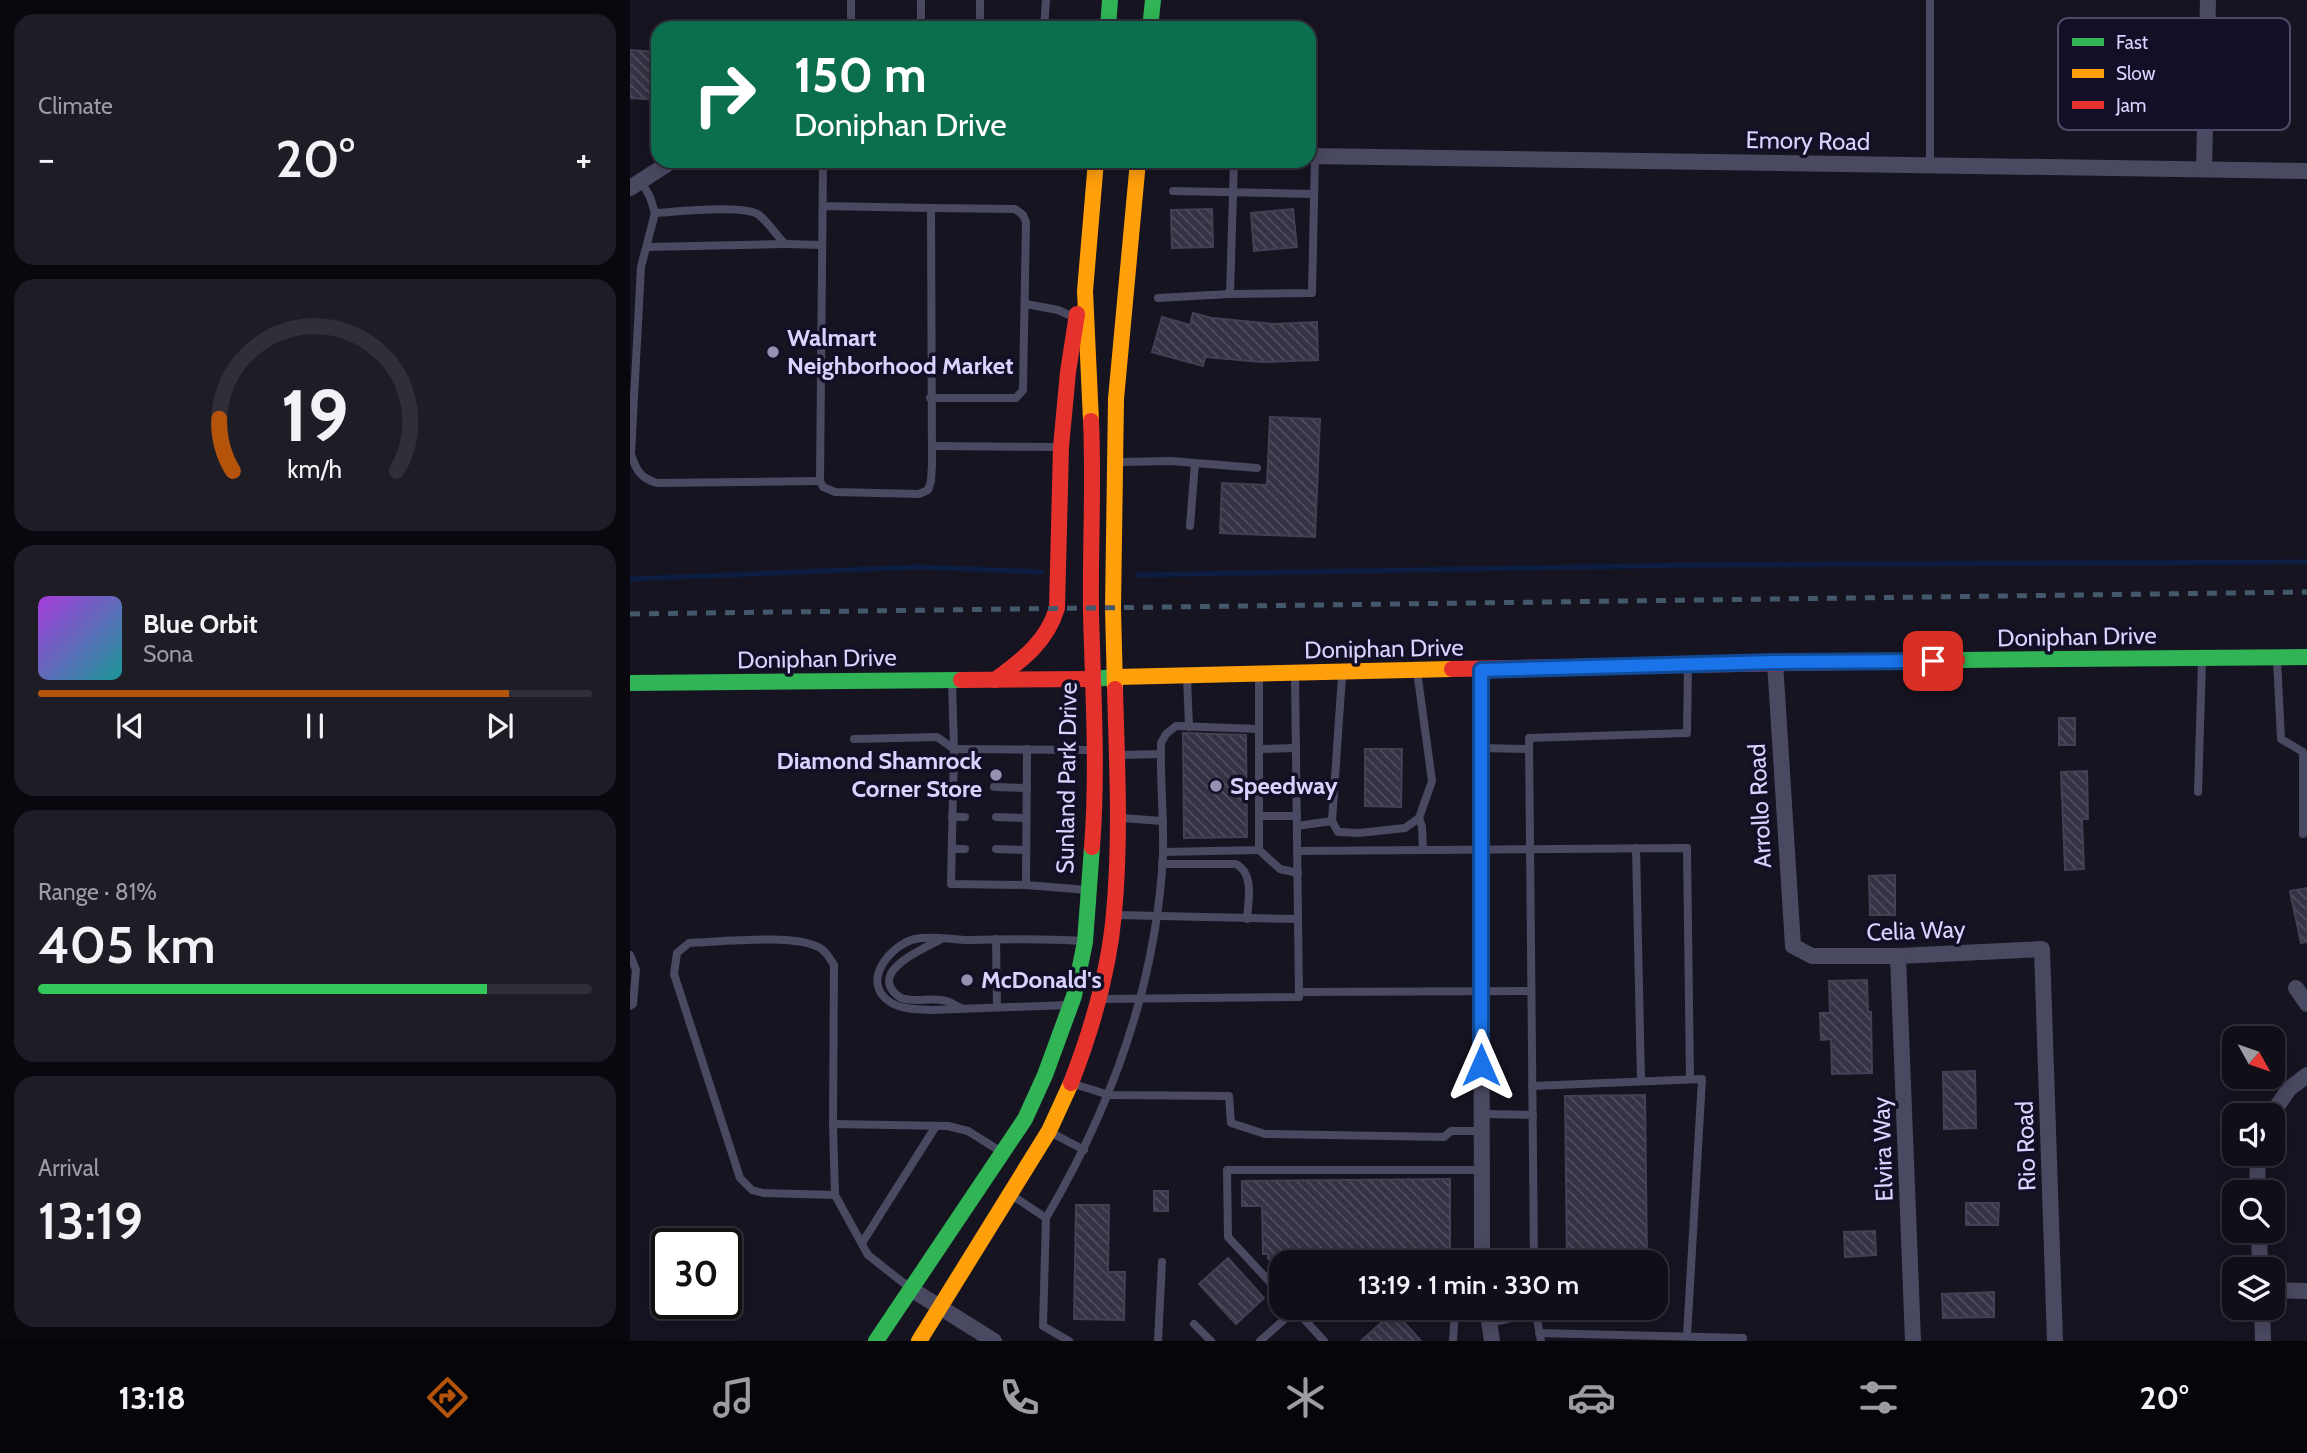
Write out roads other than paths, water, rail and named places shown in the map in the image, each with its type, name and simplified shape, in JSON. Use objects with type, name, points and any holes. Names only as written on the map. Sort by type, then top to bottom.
[{"type":"main road","points":[[1108,21],[1110,0]]},
{"type":"main road","points":[[1151,21],[1153,0]]},
{"type":"main road","points":[[995,680],[1040,645],[1054,622],[1057,608],[1061,447],[1085,291],[1095,168]]},
{"type":"main road","name":"Sunland Park Drive","points":[[919,1341],[1049,1131],[1087,1042],[1100,999],[1114,915],[1119,818],[1113,608],[1116,399],[1137,168]]},
{"type":"main road","name":"Sunland Park Drive","points":[[876,1341],[1025,1119],[1071,1005],[1085,942],[1095,813],[1095,750],[1091,679],[1093,469],[1081,321]]},
{"type":"main road","name":"Doniphan Drive","points":[[630,683],[1091,679],[1775,662],[2307,657]]},
{"type":"street","points":[[2207,0],[2207,18]]},
{"type":"street","points":[[2204,169],[2205,130]]},
{"type":"street","name":"Emory Road","points":[[1316,156],[2307,171]]},
{"type":"street","points":[[635,184],[661,168]]},
{"type":"street","name":"Arrollo Road","points":[[1775,662],[1793,946]]},
{"type":"street","points":[[1481,670],[1482,1250]]},
{"type":"street","name":"Celia Way","points":[[1793,946],[1812,956],[1898,956],[2042,949]]},
{"type":"street","name":"Rio Road","points":[[2042,949],[2055,1341]]},
{"type":"street","name":"Elvira Way","points":[[1898,956],[1913,1341]]},
{"type":"street","points":[[2296,988],[2307,1004]]},
{"type":"street","points":[[2279,1103],[2289,1089],[2307,1075]]},
{"type":"street","points":[[911,1289],[994,1341]]},
{"type":"street","points":[[2285,1290],[2307,1291]]},
{"type":"street","points":[[1489,1320],[1492,1341]]},
{"type":"street","points":[[2262,1320],[2263,1341]]},
{"type":"lane","points":[[851,0],[851,21]]},
{"type":"lane","points":[[921,0],[921,21]]},
{"type":"lane","points":[[980,0],[980,21]]},
{"type":"lane","points":[[1044,21],[1046,0]]},
{"type":"lane","points":[[1930,0],[1930,165]]},
{"type":"lane","points":[[823,168],[820,481],[823,487],[835,492],[919,494],[928,490],[931,481],[932,446],[931,208]]},
{"type":"lane","points":[[1230,294],[1234,168]]},
{"type":"lane","points":[[1158,298],[1312,293],[1313,168]]},
{"type":"lane","points":[[635,184],[650,197],[655,213],[641,267],[631,454],[636,470],[645,480],[657,483],[820,481]]},
{"type":"lane","points":[[1173,191],[1314,194]]},
{"type":"lane","points":[[823,206],[1015,209],[1023,215],[1026,222],[1026,304],[1021,395],[1016,398],[930,398]]},
{"type":"lane","points":[[655,213],[732,209],[752,211],[760,216],[785,244]]},
{"type":"lane","points":[[647,247],[821,244]]},
{"type":"lane","points":[[1026,304],[1058,310],[1081,321]]},
{"type":"lane","points":[[932,446],[1061,447]]},
{"type":"lane","points":[[1116,462],[1171,461],[1257,468]]},
{"type":"lane","points":[[1190,526],[1195,463]]},
{"type":"lane","points":[[2277,657],[2281,739],[2303,752],[2303,834]]},
{"type":"lane","points":[[2198,792],[2202,658]]},
{"type":"lane","points":[[1534,1250],[1529,738],[1688,733],[1688,664]]},
{"type":"lane","points":[[1338,832],[1359,833],[1405,828],[1419,818],[1432,780],[1417,671]]},
{"type":"lane","points":[[1100,999],[1299,997],[1295,673]]},
{"type":"lane","points":[[1337,851],[1338,832],[1332,821],[1342,673]]},
{"type":"lane","points":[[1259,674],[1259,850]]},
{"type":"lane","points":[[1186,675],[1189,727]]},
{"type":"lane","points":[[951,680],[958,787],[952,817],[951,884],[1026,885],[1089,891]]},
{"type":"lane","points":[[1069,1341],[1055,1338],[1043,1326],[1046,1218],[1084,1150],[1109,1095],[1141,1000],[1157,918],[1163,852],[1161,743],[1176,726],[1259,729]]},
{"type":"lane","points":[[854,739],[937,737],[954,749],[1095,750]]},
{"type":"lane","points":[[1259,749],[1296,748]]},
{"type":"lane","points":[[1481,748],[1529,749]]},
{"type":"lane","points":[[1026,885],[1027,749]]},
{"type":"lane","points":[[1116,755],[1160,754]]},
{"type":"lane","points":[[994,787],[1027,788]]},
{"type":"lane","points":[[1259,816],[1297,821],[1332,821]]},
{"type":"lane","points":[[952,817],[965,817]]},
{"type":"lane","points":[[996,817],[1026,818]]},
{"type":"lane","points":[[1119,818],[1163,821]]},
{"type":"lane","points":[[1419,818],[1423,850]]},
{"type":"lane","points":[[1636,848],[1641,1081]]},
{"type":"lane","points":[[1297,851],[1687,848],[1690,1079]]},
{"type":"lane","points":[[952,849],[965,849]]},
{"type":"lane","points":[[996,849],[1026,850]]},
{"type":"lane","points":[[1163,852],[1259,850],[1280,869],[1298,873]]},
{"type":"lane","points":[[1162,864],[1236,864],[1242,867],[1248,877],[1247,919]]},
{"type":"lane","points":[[1114,915],[1298,919]]},
{"type":"lane","points":[[1071,1005],[932,1010],[901,1007],[886,999],[877,984],[884,960],[896,947],[916,938],[1034,938],[1085,942]]},
{"type":"lane","points":[[942,939],[914,953],[890,974],[888,981],[894,994],[901,998],[946,1001],[961,1008]]},
{"type":"lane","points":[[996,939],[997,1006]]},
{"type":"lane","points":[[835,1195],[763,1193],[752,1189],[740,1178],[674,974],[677,953],[689,943],[797,940],[819,947],[829,956],[834,965],[835,1195],[868,1255],[911,1289]]},
{"type":"lane","points":[[630,955],[636,970],[633,1004],[630,1006]]},
{"type":"lane","points":[[1299,992],[1531,991]]},
{"type":"lane","points":[[1532,1086],[1702,1079],[1687,1336]]},
{"type":"lane","points":[[1071,1083],[1109,1095],[1229,1096],[1231,1123],[1265,1134],[1444,1137],[1451,1131],[1481,1123],[1533,1115]]},
{"type":"lane","points":[[833,1124],[936,1126],[968,1131],[1002,1152]]},
{"type":"lane","points":[[862,1243],[936,1126]]},
{"type":"lane","points":[[1049,1131],[1084,1150]]},
{"type":"lane","points":[[1269,1281],[1228,1237],[1227,1170],[1480,1170]]},
{"type":"lane","points":[[1010,1194],[1046,1218]]},
{"type":"lane","points":[[1158,1341],[1162,1262]]},
{"type":"lane","points":[[1261,1341],[1282,1320]]},
{"type":"lane","points":[[1305,1320],[1324,1341]]},
{"type":"lane","points":[[1453,1341],[1454,1320]]},
{"type":"lane","points":[[1194,1324],[1211,1341]]},
{"type":"lane","points":[[1540,1337],[1743,1338]]},
{"type":"waterway","points":[[1137,575],[1694,565],[2307,562]]},
{"type":"waterway","points":[[630,579],[918,567],[1041,572]]},
{"type":"railway","points":[[630,614],[2307,592]]},
{"type":"place","name":"Walmart Neighborhood Market","points":[[773,352]]},
{"type":"place","name":"Diamond Shamrock Corner Store","points":[[996,775]]},
{"type":"place","name":"Speedway","points":[[1216,786]]},
{"type":"place","name":"McDonald's","points":[[967,980]]}]
